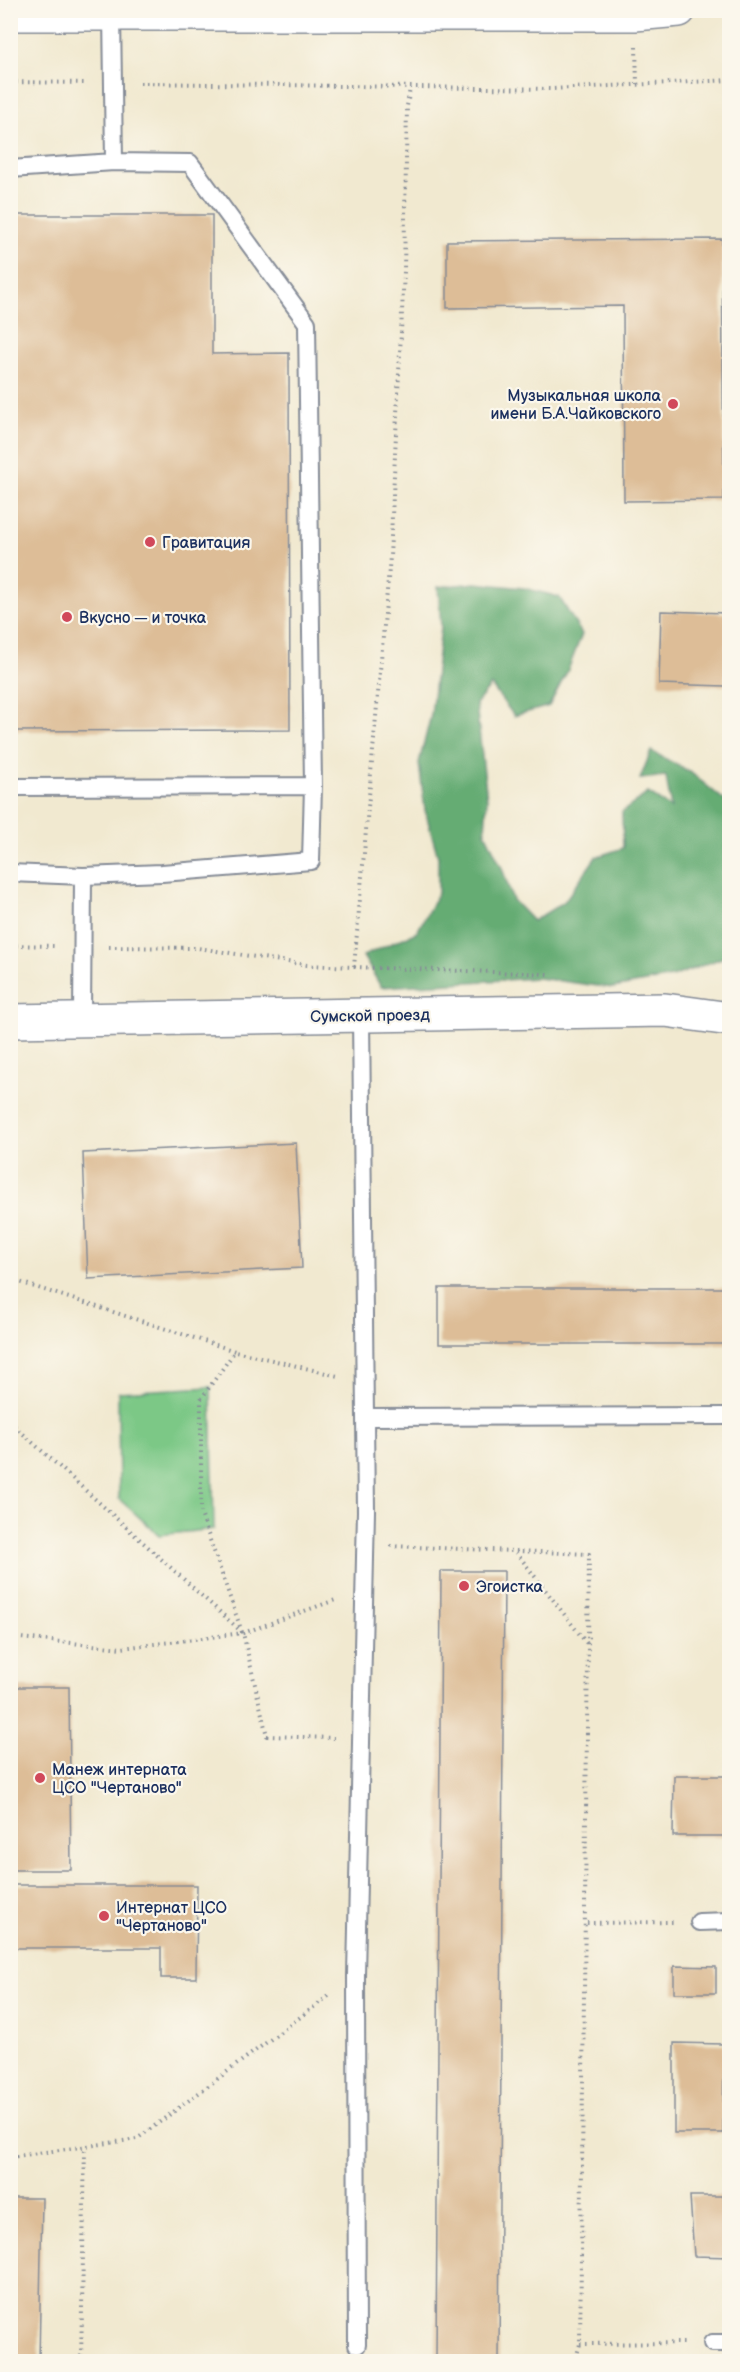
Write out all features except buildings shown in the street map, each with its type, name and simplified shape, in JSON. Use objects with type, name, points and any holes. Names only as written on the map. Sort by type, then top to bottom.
[{"type":"street","points":[[10,14],[635,14],[679,10]]},
{"type":"street","name":"Сумской проезд","points":[[10,1021],[665,1010],[729,1018]]},
{"type":"lane","points":[[112,13],[114,162]]},
{"type":"lane","points":[[10,169],[114,162],[190,163],[307,323],[313,786],[311,861],[162,873],[83,876],[10,873]]},
{"type":"lane","points":[[10,787],[313,786]]},
{"type":"lane","points":[[82,1019],[83,876]]},
{"type":"lane","points":[[357,2346],[356,1975],[366,1545],[361,1015]]},
{"type":"lane","points":[[365,1417],[729,1416]]},
{"type":"lane","points":[[699,1922],[729,1921]]},
{"type":"lane","points":[[711,2343],[729,2343]]},
{"type":"path","points":[[10,82],[552,89],[729,80]]},
{"type":"path","points":[[10,945],[198,948],[307,965],[354,967],[390,557],[404,271],[407,106],[410,88]]},
{"type":"path","points":[[10,1279],[236,1351],[364,1383]]},
{"type":"path","points":[[236,1351],[201,1399],[201,1514],[243,1633],[267,1736],[361,1738]]},
{"type":"path","points":[[10,1422],[243,1633]]},
{"type":"path","points":[[366,1545],[589,1554],[587,1923],[580,2344],[575,2361]]},
{"type":"path","points":[[515,1551],[589,1646]]},
{"type":"path","points":[[10,1637],[122,1648],[243,1633],[364,1590]]},
{"type":"path","points":[[587,1923],[699,1922]]},
{"type":"path","points":[[10,2157],[137,2139],[356,1975]]},
{"type":"path","points":[[81,2361],[85,2146]]},
{"type":"path","points":[[580,2344],[711,2343]]},
{"type":"green space","points":[[475,583],[524,588],[559,597],[582,634],[568,670],[549,706],[514,716],[491,685],[476,704],[487,799],[485,832],[502,868],[513,900],[533,921],[564,902],[596,857],[623,848],[622,812],[648,793],[671,808],[666,776],[640,779],[651,751],[690,772],[729,804],[730,947],[727,956],[672,977],[613,988],[538,978],[381,987],[363,956],[417,932],[438,893],[438,857],[425,810],[419,763],[431,715],[441,627],[438,587]]},
{"type":"green space","points":[[211,1387],[214,1529],[159,1535],[119,1499],[118,1392]]},
{"type":"place","name":"Музыкальная школа имени Б.А.Чайковского","points":[[673,404]]},
{"type":"place","name":"Гравитация","points":[[150,542]]},
{"type":"place","name":"Вкусно — и точка","points":[[67,617]]},
{"type":"place","name":"Эгоистка","points":[[464,1586]]},
{"type":"place","name":"Манеж интерната ЦСО \"Чертаново\"","points":[[40,1778]]},
{"type":"place","name":"Интернат ЦСО \"Чертаново\"","points":[[104,1916]]}]
